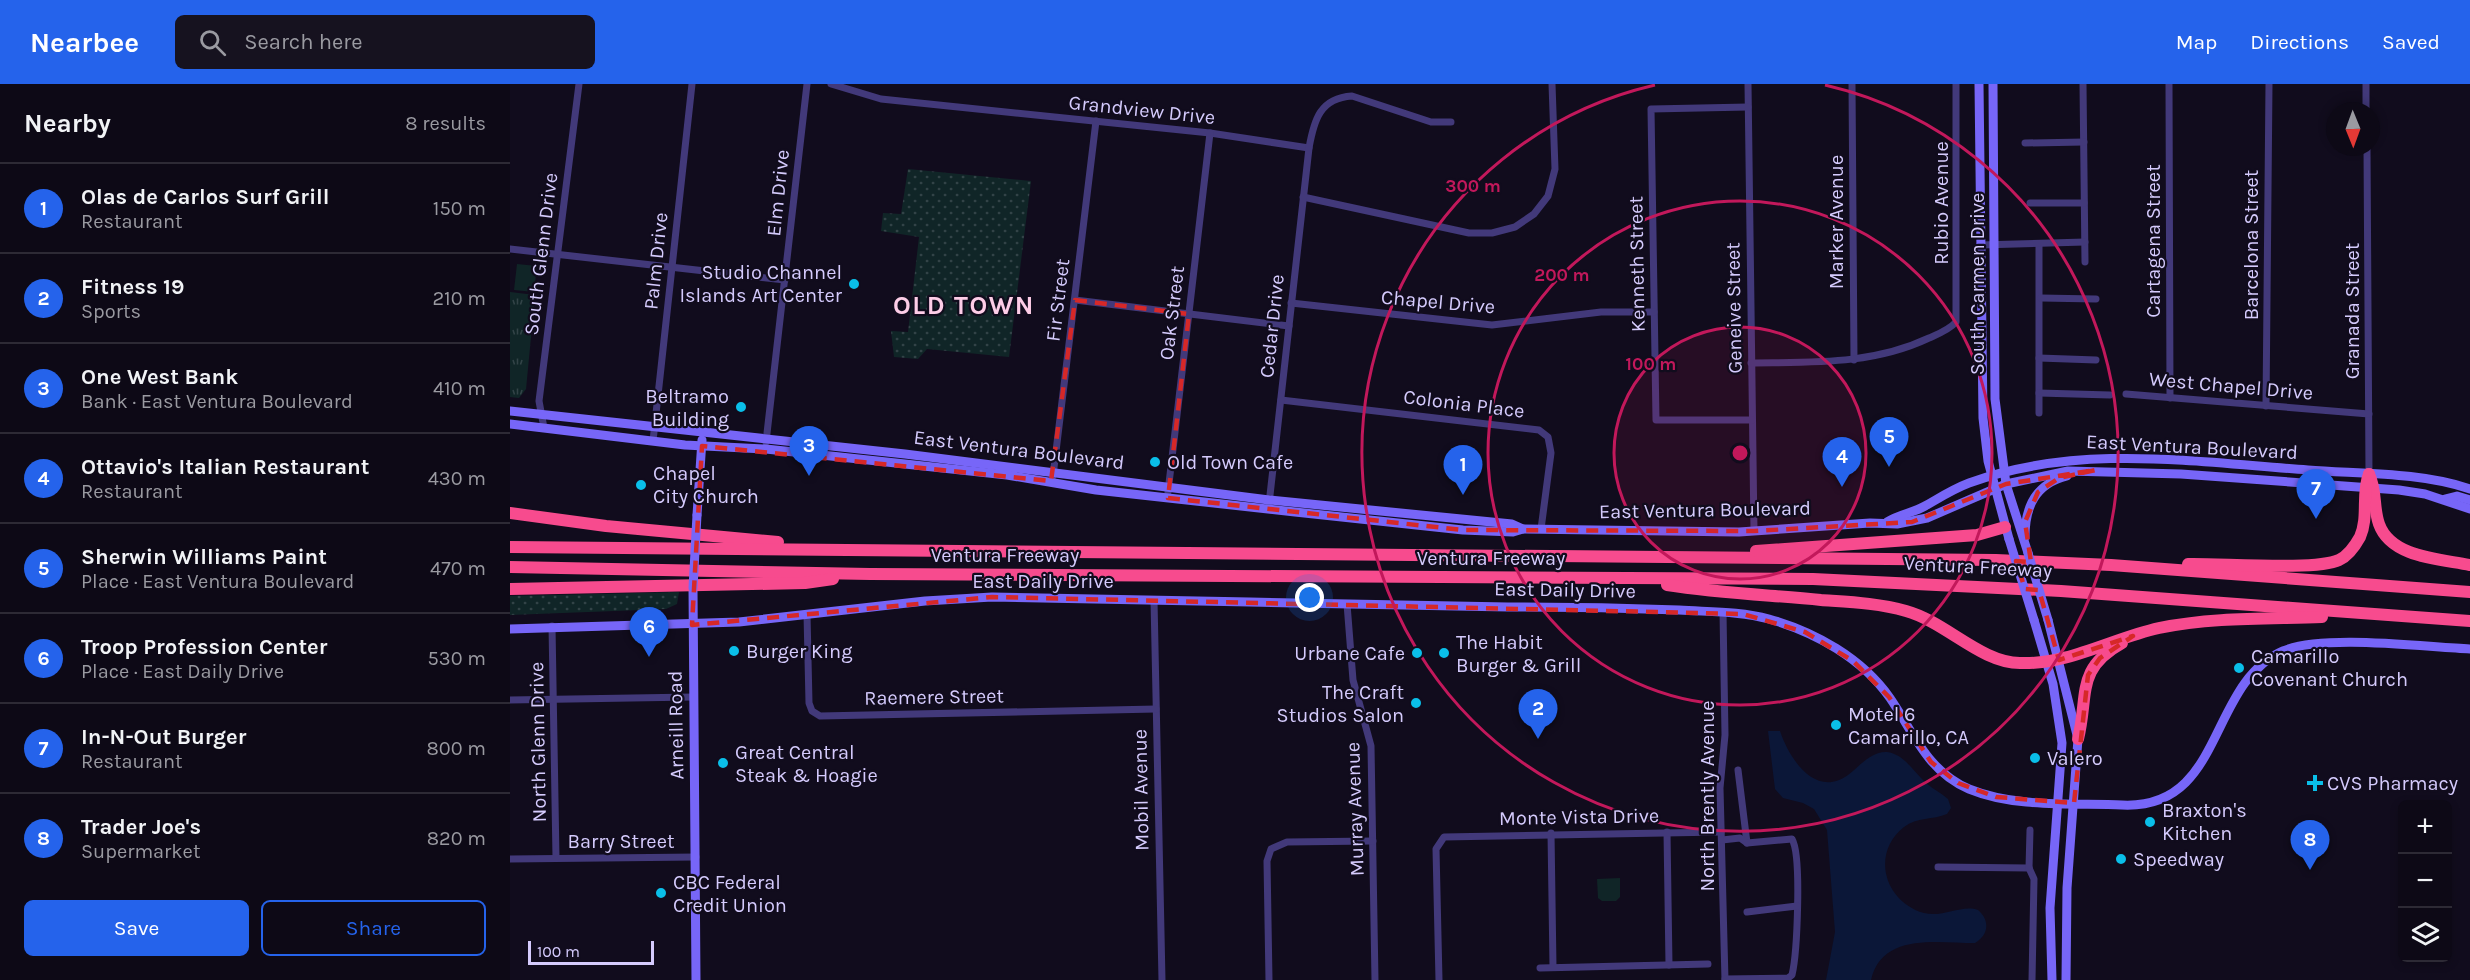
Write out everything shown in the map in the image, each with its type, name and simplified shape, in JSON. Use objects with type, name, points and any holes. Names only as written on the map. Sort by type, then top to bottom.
[{"type":"highway","points":[[2369,474],[2379,524],[2397,546],[2418,554],[2470,565]]},
{"type":"highway","points":[[2111,566],[2328,564],[2348,554],[2360,536],[2370,487]]},
{"type":"highway","points":[[510,513],[606,526],[833,549]]},
{"type":"highway","points":[[1703,556],[1808,545],[2007,533]]},
{"type":"highway","name":"Ventura Freeway","points":[[510,547],[1996,560],[2470,592]]},
{"type":"highway","name":"Ventura Freeway","points":[[510,567],[870,574],[1814,579],[1921,583],[2470,621]]},
{"type":"highway","points":[[510,589],[805,583],[870,574]]},
{"type":"highway","points":[[1626,578],[1691,588],[1886,606],[1932,620],[1980,651],[2005,662],[2053,661],[2118,638],[2158,628],[2206,621],[2392,616]]},
{"type":"highway","points":[[2078,739],[2085,685],[2091,669],[2110,650],[2133,636]]},
{"type":"main road","name":"South Carmen Drive","points":[[1979,84],[1981,399],[1992,476],[2007,533],[2034,620],[2053,661]]},
{"type":"main road","name":"South Carmen Drive","points":[[1993,84],[1995,399],[2006,484],[2048,620],[2053,661]]},
{"type":"main road","name":"East Ventura Boulevard","points":[[510,411],[703,433],[766,444],[1053,477],[1168,493],[1269,504],[1503,523],[1523,529],[1541,530],[1754,531],[1887,522],[1897,524],[1927,518],[2006,484],[2057,473],[2096,470],[2370,487],[2425,494],[2470,509]]},
{"type":"main road","points":[[510,424],[544,428]]},
{"type":"main road","name":"East Ventura Boulevard","points":[[544,428],[702,446],[766,444]]},
{"type":"main road","name":"Arneill Road","points":[[696,980],[692,604],[703,433]]},
{"type":"main road","name":"East Ventura Boulevard","points":[[1887,522],[1922,508],[1963,486],[1992,476],[2076,459],[2152,459],[2369,474],[2441,482],[2470,489]]},
{"type":"main road","points":[[2025,540],[2026,514],[2038,492],[2059,478],[2096,470]]},
{"type":"main road","points":[[2445,499],[2457,496],[2470,500]]},
{"type":"main road","name":"East Daily Drive","points":[[510,629],[552,626],[692,624],[966,598],[1626,608],[1723,612],[1762,617],[1789,626],[1825,642],[1846,656],[1882,688],[1931,762],[1958,783],[1996,797],[2140,805],[2159,800],[2179,789],[2203,763],[2242,684],[2259,664],[2284,651],[2322,642],[2470,649]]},
{"type":"main road","points":[[2053,661],[2078,739],[2067,888],[2066,980]]},
{"type":"main road","points":[[2052,980],[2050,908],[2061,725],[2053,661]]},
{"type":"street","name":"South Glenn Drive","points":[[544,428],[539,403],[579,84]]},
{"type":"street","name":"Palm Drive","points":[[653,441],[692,84]]},
{"type":"street","name":"Elm Drive","points":[[766,444],[807,84]]},
{"type":"street","name":"Grandview Drive","points":[[831,84],[881,99],[1210,134],[1309,148]]},
{"type":"street","points":[[1303,196],[1469,233],[1492,234],[1515,227],[1539,209],[1554,182],[1555,137],[1552,84]]},
{"type":"street","name":"Geneive Street","points":[[1748,84],[1754,531]]},
{"type":"street","name":"Marker Avenue","points":[[1852,84],[1854,360]]},
{"type":"street","name":"Rubio Avenue","points":[[1854,360],[1919,343],[1952,327],[1956,322],[1956,84]]},
{"type":"street","points":[[2083,84],[2085,262]]},
{"type":"street","name":"Cartagena Street","points":[[2169,84],[2170,398]]},
{"type":"street","name":"Barcelona Street","points":[[2266,406],[2269,84]]},
{"type":"street","points":[[2366,84],[2366,102]]},
{"type":"street","name":"Cedar Drive","points":[[1269,504],[1303,196],[1309,148],[1316,117],[1328,102],[1340,97],[1360,97],[1431,122],[1451,122]]},
{"type":"street","name":"Kenneth Street","points":[[1748,107],[1651,109],[1656,420],[1752,420]]},
{"type":"street","name":"Fir Street","points":[[1053,477],[1096,122]]},
{"type":"street","name":"Oak Street","points":[[1168,493],[1210,134]]},
{"type":"street","points":[[2025,142],[2084,142]]},
{"type":"street","name":"Granada Street","points":[[2367,156],[2369,474]]},
{"type":"street","points":[[2030,203],[2084,203]]},
{"type":"street","points":[[1980,245],[2085,242]]},
{"type":"street","points":[[2039,244],[2041,298],[2039,413]]},
{"type":"street","points":[[510,249],[785,280]]},
{"type":"street","points":[[2041,298],[2096,299]]},
{"type":"street","points":[[1074,300],[1288,326]]},
{"type":"street","name":"Chapel Drive","points":[[1291,303],[1485,325],[1601,312],[1654,312]]},
{"type":"street","points":[[2039,358],[2096,360]]},
{"type":"street","points":[[1751,363],[1854,360]]},
{"type":"street","points":[[2039,393],[2110,395]]},
{"type":"street","name":"West Chapel Drive","points":[[2126,394],[2369,414]]},
{"type":"street","name":"Colonia Place","points":[[1281,400],[1539,430],[1548,437],[1551,453],[1541,530]]},
{"type":"street","name":"Mobil Avenue","points":[[1154,600],[1162,980]]},
{"type":"street","name":"Murray Avenue","points":[[1347,604],[1353,680],[1371,746],[1375,980]]},
{"type":"street","name":"North Brently Avenue","points":[[1723,612],[1725,735],[1720,788],[1725,980]]},
{"type":"street","name":"Raemere Street","points":[[807,614],[809,703],[812,711],[820,716],[1156,709]]},
{"type":"street","name":"North Glenn Drive","points":[[552,626],[556,858]]},
{"type":"street","points":[[510,700],[693,697]]},
{"type":"street","points":[[1738,770],[1747,843]]},
{"type":"street","points":[[2030,830],[2029,868],[2034,879],[2032,980]]},
{"type":"street","points":[[1667,832],[1669,965]]},
{"type":"street","name":"Monte Vista Drive","points":[[1439,980],[1436,849],[1439,841],[1451,835],[1667,832],[1740,838],[1747,843],[1791,839],[1797,856],[1797,906]]},
{"type":"street","points":[[1551,833],[1552,967]]},
{"type":"street","points":[[1269,980],[1267,861],[1271,849],[1287,842],[1373,841]]},
{"type":"street","name":"Barry Street","points":[[510,859],[696,857]]},
{"type":"street","points":[[1938,867],[2029,868]]},
{"type":"street","points":[[1725,980],[1788,978],[1792,975],[1797,906],[1747,912]]},
{"type":"street","points":[[1540,968],[1708,964]]},
{"type":"highlighted area","points":[[1075,300],[1189,314],[1168,498],[1463,530],[1754,531],[1912,522],[2006,484],[2096,470],[2059,478],[2038,492],[2025,522],[2031,562],[2016,561],[2025,589],[2039,590],[2059,660],[2133,636],[2100,658],[2088,675],[2074,803],[1996,797],[1958,783],[1931,762],[1889,697],[1853,661],[1805,632],[1743,614],[992,597],[692,625],[702,446],[1051,481]]},
{"type":"green space","points":[[908,169],[1031,181],[1009,357],[927,349],[918,359],[894,357],[891,331],[908,332],[919,237],[881,231],[883,213],[901,214]]},
{"type":"green space","points":[[517,264],[537,266],[534,292],[514,290]]},
{"type":"green space","points":[[510,292],[535,295],[526,389],[519,398],[510,397]]},
{"type":"green space","points":[[679,592],[677,604],[666,609],[510,615],[510,596]]},
{"type":"green space","points":[[1620,878],[1620,897],[1616,901],[1602,901],[1598,898],[1597,879]]},
{"type":"water","points":[[1768,731],[1780,731],[1797,763],[1814,779],[1825,782],[1836,781],[1848,775],[1871,756],[1887,752],[1899,756],[1926,783],[1948,799],[1951,808],[1947,814],[1909,824],[1893,838],[1887,850],[1885,863],[1887,876],[1900,899],[1924,913],[1978,910],[1986,923],[1985,932],[1980,940],[1975,943],[1929,942],[1899,947],[1887,954],[1877,965],[1871,980],[1826,980],[1835,932],[1827,830],[1814,809],[1803,803],[1783,798],[1775,789]]},
{"type":"place","name":"Studio Channel Islands Art Center","points":[[854,284]]},
{"type":"place","name":"Beltramo Building","points":[[741,407]]},
{"type":"place","name":"Old Town Cafe","points":[[1155,462]]},
{"type":"place","name":"Sherwin Williams Paint","points":[[1889,467]]},
{"type":"place","name":"One West Bank","points":[[809,476]]},
{"type":"place","name":"Chapel City Church","points":[[641,485]]},
{"type":"place","name":"Ottavio's Italian Restaurant","points":[[1842,487]]},
{"type":"place","name":"Olas de Carlos Surf Grill","points":[[1463,495]]},
{"type":"place","name":"In-N-Out Burger","points":[[2316,519]]},
{"type":"place","name":"Burger King","points":[[734,651]]},
{"type":"place","name":"Urbane Cafe","points":[[1417,653]]},
{"type":"place","name":"The Habit Burger & Grill","points":[[1444,653]]},
{"type":"place","name":"Troop Profession Center","points":[[649,657]]},
{"type":"place","name":"Camarillo Covenant Church","points":[[2239,668]]},
{"type":"place","name":"The Craft Studios Salon","points":[[1416,703]]},
{"type":"place","name":"Motel 6 Camarillo, CA","points":[[1836,725]]},
{"type":"place","name":"Fitness 19","points":[[1538,739]]},
{"type":"place","name":"Valero","points":[[2035,758]]},
{"type":"place","name":"Great Central Steak & Hoagie","points":[[723,763]]},
{"type":"place","name":"CVS Pharmacy","points":[[2315,783]]},
{"type":"place","name":"Braxton's Kitchen","points":[[2150,822]]},
{"type":"place","name":"Speedway","points":[[2121,859]]},
{"type":"place","name":"Trader Joe's","points":[[2310,870]]},
{"type":"place","name":"CBC Federal Credit Union","points":[[661,893]]},
{"type":"district","name":"OLD TOWN","points":[[964,305]]}]
